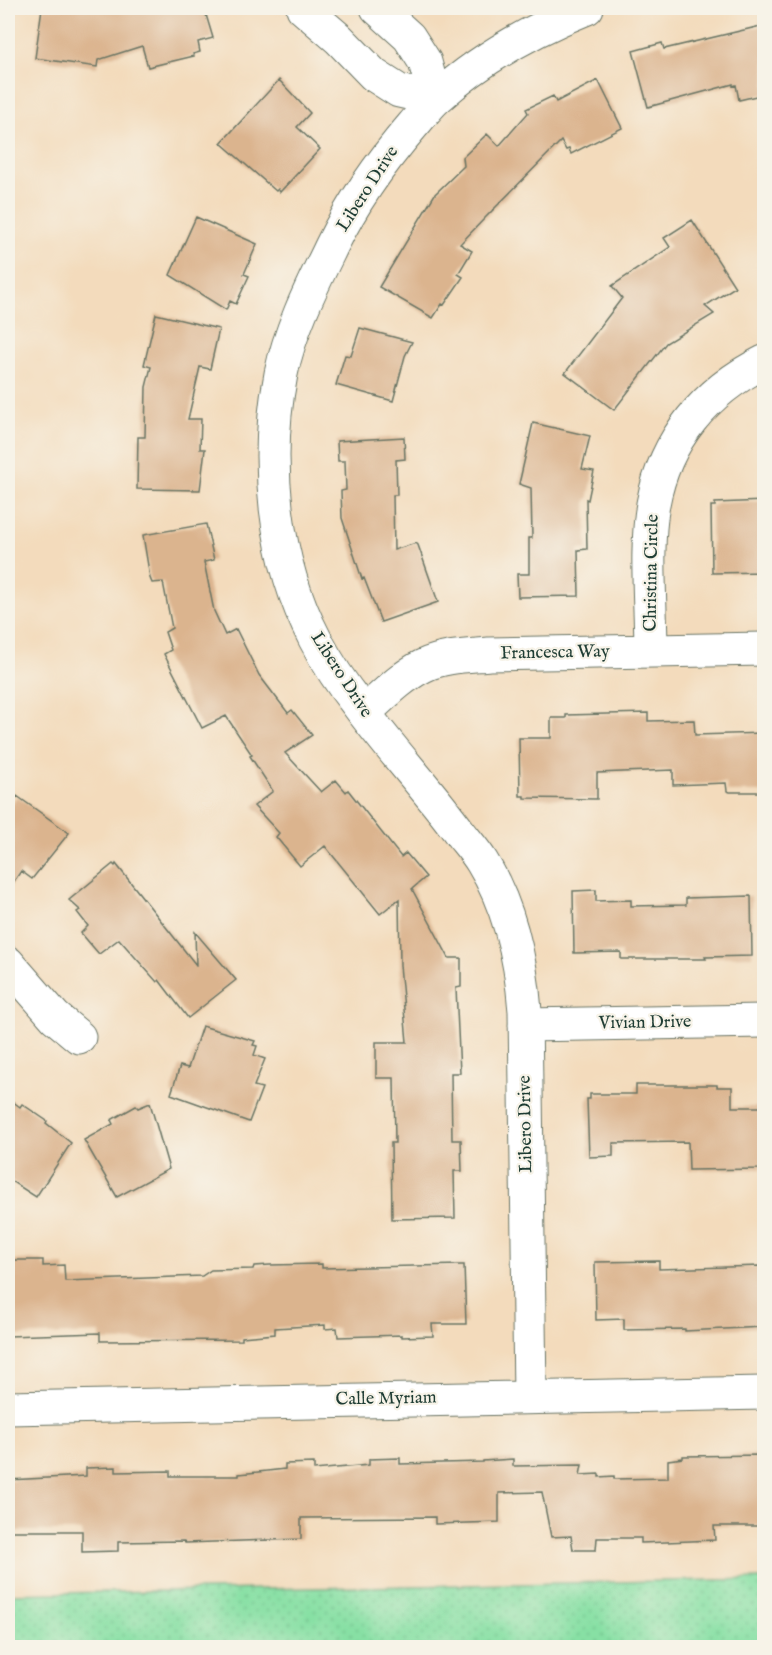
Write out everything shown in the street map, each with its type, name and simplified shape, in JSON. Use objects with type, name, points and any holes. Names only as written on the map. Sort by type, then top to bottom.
[{"type":"street","points":[[303,8],[339,39],[374,75],[399,91],[435,99],[425,62],[409,37],[377,8]]},
{"type":"street","name":"Libero Drive","points":[[530,1396],[525,1025],[522,975],[514,936],[499,896],[486,870],[447,816],[364,713],[335,673],[315,639],[296,595],[278,518],[274,471],[274,425],[281,372],[310,288],[337,234],[400,140],[435,99],[465,75],[544,26],[587,8]]},
{"type":"street","name":"Christina Circle","points":[[651,651],[650,532],[653,503],[664,466],[678,438],[718,389],[765,362]]},
{"type":"street","name":"Francesca Way","points":[[364,713],[405,677],[425,665],[453,657],[489,654],[765,649]]},
{"type":"street","points":[[8,963],[47,1009],[79,1037]]},
{"type":"street","name":"Vivian Drive","points":[[525,1025],[765,1021]]},
{"type":"street","name":"Calle Myriam","points":[[8,1408],[765,1393]]},
{"type":"green space","points":[[764,1579],[764,1647],[8,1647],[8,1594]]},
{"type":"building","points":[[42,8],[204,8],[213,38],[198,42],[200,52],[193,54],[194,56],[148,67],[142,46],[98,60],[97,67],[35,58]]},
{"type":"building","points":[[765,25],[765,94],[739,100],[736,85],[733,86],[733,84],[648,107],[633,51],[662,43],[664,49]]},
{"type":"building","points":[[279,80],[310,113],[297,127],[320,149],[280,192],[221,143]]},
{"type":"building","points":[[598,80],[622,128],[571,154],[561,141],[460,244],[472,251],[458,274],[463,277],[433,318],[379,287],[435,194],[464,166],[463,157],[487,134],[499,146],[528,113],[526,109],[553,96],[556,102]]},
{"type":"building","points":[[196,217],[257,244],[244,274],[249,276],[236,304],[230,301],[226,310],[170,275]]},
{"type":"building","points":[[692,220],[735,287],[705,306],[714,314],[666,343],[614,410],[565,373],[622,298],[612,286],[670,247],[664,238]]},
{"type":"building","points":[[156,314],[219,329],[210,369],[200,367],[188,419],[201,419],[200,449],[205,449],[200,490],[137,489],[138,437],[145,437],[146,387],[151,367],[144,365]]},
{"type":"building","points":[[360,328],[412,342],[405,356],[393,401],[336,385],[345,355],[351,356]]},
{"type":"building","points":[[533,423],[590,436],[582,469],[594,471],[588,500],[586,499],[587,549],[578,550],[579,596],[518,597],[517,574],[529,574],[529,538],[532,538],[531,488],[519,484]]},
{"type":"building","points":[[404,437],[405,459],[396,460],[397,495],[393,495],[394,550],[416,543],[418,545],[438,602],[381,622],[364,578],[362,579],[342,518],[341,491],[346,490],[345,461],[338,461],[337,441]]},
{"type":"building","points":[[765,501],[765,572],[712,573],[711,506],[715,506],[715,503]]},
{"type":"building","points":[[206,524],[214,560],[204,562],[214,611],[225,635],[236,629],[259,675],[288,713],[292,710],[312,735],[285,753],[321,792],[336,780],[346,792],[348,790],[401,857],[406,853],[426,877],[412,889],[449,958],[461,958],[461,987],[456,988],[460,1073],[451,1073],[452,1140],[461,1140],[462,1171],[454,1171],[455,1218],[392,1219],[391,1143],[395,1143],[394,1078],[376,1078],[376,1042],[407,1042],[400,965],[399,899],[380,914],[325,846],[300,866],[276,837],[279,833],[254,806],[273,791],[250,756],[252,755],[226,716],[202,728],[164,654],[171,650],[165,632],[172,628],[163,582],[152,583],[150,578],[143,535]]},
{"type":"building","points":[[648,713],[648,721],[694,720],[695,735],[765,733],[765,792],[730,792],[727,791],[726,783],[673,785],[673,770],[597,773],[597,799],[524,798],[520,796],[519,738],[551,738],[551,718],[566,718],[566,715]]},
{"type":"building","points":[[17,796],[69,833],[32,879],[21,871],[8,890],[8,809]]},
{"type":"building","points":[[113,864],[115,866],[116,864],[196,965],[195,932],[236,980],[188,1018],[159,980],[157,982],[119,939],[99,954],[81,933],[88,926],[77,912],[80,910],[69,900]]},
{"type":"building","points":[[596,890],[596,901],[631,900],[631,906],[686,905],[686,898],[751,896],[752,956],[705,957],[706,959],[621,959],[621,952],[574,953],[573,891]]},
{"type":"building","points":[[202,1026],[255,1041],[253,1045],[257,1046],[254,1055],[265,1059],[254,1086],[262,1088],[249,1122],[171,1094],[180,1066],[188,1068]]},
{"type":"building","points":[[636,1085],[732,1087],[732,1107],[763,1107],[764,1164],[761,1164],[761,1169],[689,1170],[688,1142],[613,1143],[613,1156],[589,1157],[587,1099],[590,1099],[590,1094],[636,1094]]},
{"type":"building","points":[[8,1098],[20,1107],[22,1104],[47,1121],[46,1123],[71,1143],[36,1197],[8,1179]]},
{"type":"building","points":[[150,1103],[169,1169],[117,1197],[84,1140],[113,1124],[111,1120],[136,1106],[138,1108]]},
{"type":"building","points":[[8,1260],[43,1260],[43,1266],[64,1265],[65,1281],[202,1276],[211,1270],[253,1269],[254,1266],[270,1265],[322,1264],[322,1268],[464,1265],[466,1324],[432,1324],[433,1336],[402,1337],[402,1335],[338,1337],[337,1328],[325,1329],[325,1325],[275,1328],[275,1334],[242,1337],[242,1340],[100,1341],[100,1333],[8,1336]]},
{"type":"building","points":[[659,1261],[659,1269],[761,1266],[763,1327],[685,1331],[685,1329],[624,1330],[624,1319],[596,1320],[595,1262]]},
{"type":"building","points":[[765,1455],[765,1526],[714,1526],[715,1540],[641,1543],[641,1538],[597,1538],[596,1550],[573,1550],[571,1536],[551,1537],[542,1492],[499,1493],[499,1522],[435,1524],[435,1517],[301,1518],[301,1539],[185,1543],[184,1541],[118,1542],[118,1551],[82,1552],[82,1531],[8,1531],[8,1480],[86,1476],[86,1468],[116,1467],[116,1472],[170,1471],[170,1476],[239,1476],[239,1474],[285,1469],[285,1464],[314,1463],[314,1470],[369,1465],[369,1459],[400,1458],[400,1464],[513,1459],[513,1466],[582,1465],[580,1475],[599,1474],[599,1477],[614,1476],[614,1479],[668,1478],[668,1460],[683,1458],[683,1456]]}]
